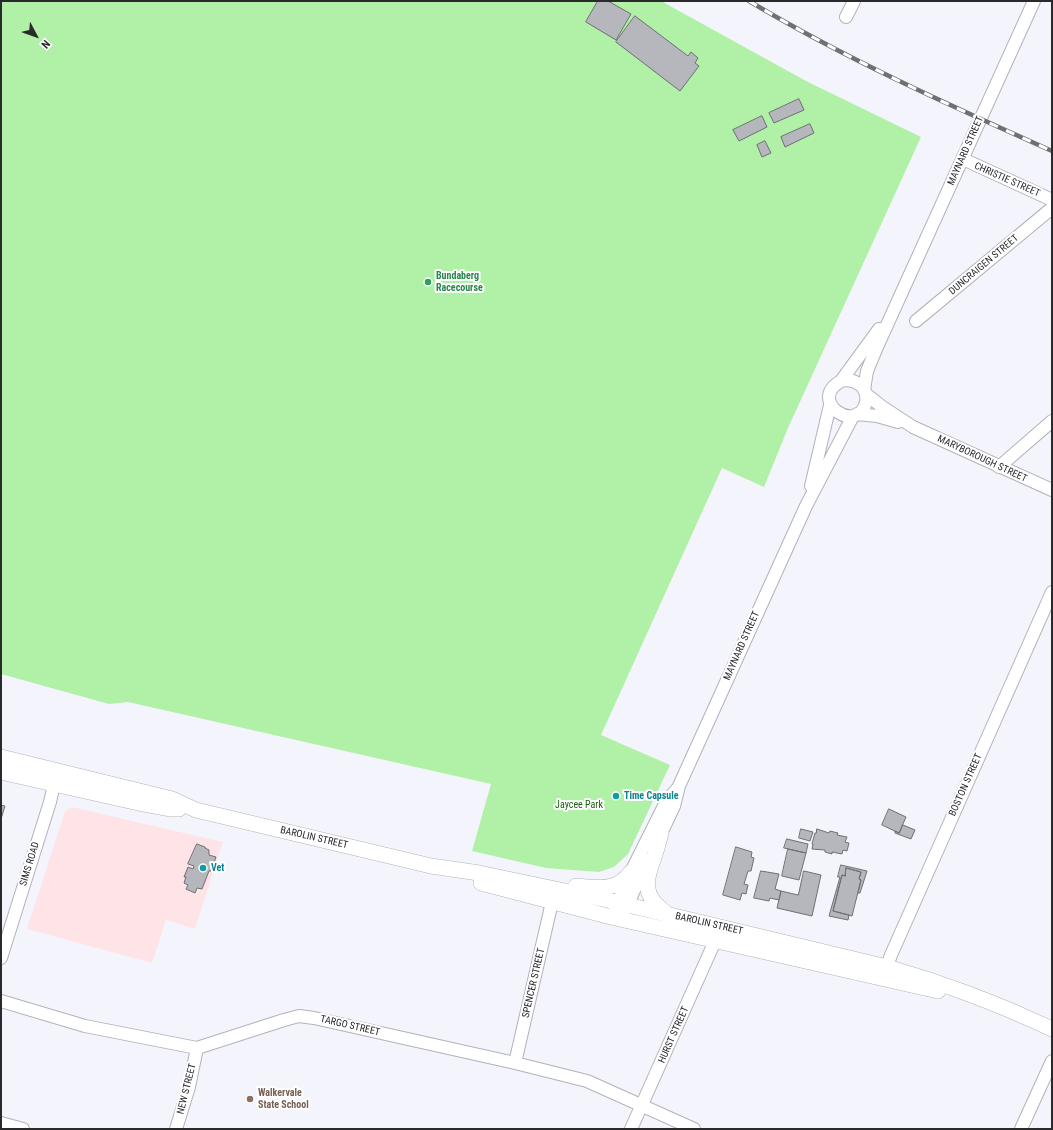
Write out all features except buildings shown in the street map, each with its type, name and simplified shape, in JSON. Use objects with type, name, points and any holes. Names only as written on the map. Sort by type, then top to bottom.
[{"type":"main road","name":"BAROLIN STREET","points":[[1,757],[56,777],[170,809],[196,810],[431,866],[504,878],[668,914],[885,973]]},
{"type":"main road","name":"BAROLIN STREET","points":[[1,772],[56,777]]},
{"type":"main road","points":[[661,833],[648,873],[648,886],[651,897],[655,903],[668,914]]},
{"type":"main road","name":"BAROLIN STREET","points":[[431,866],[477,882],[552,902],[715,941],[885,973],[926,978],[1016,1012],[1052,1029]]},
{"type":"main road","points":[[504,878],[540,880],[594,887],[615,885],[620,883],[631,872]]},
{"type":"street","points":[[846,17],[854,1]]},
{"type":"street","name":"MAYNARD STREET","points":[[865,392],[867,371],[1034,1]]},
{"type":"street","name":"CHRISTIE STREET","points":[[963,159],[1052,200]]},
{"type":"street","name":"DUNCRAIGEN STREET","points":[[916,321],[1052,208]]},
{"type":"street","name":"MAYNARD STREET","points":[[840,381],[872,339],[898,300]]},
{"type":"street","points":[[840,381],[854,381],[860,384],[865,392],[865,406],[855,415],[846,417],[840,415],[834,411],[830,405],[829,398],[831,390],[840,381]]},
{"type":"street","name":"MARYBOROUGH STREET","points":[[865,392],[881,406],[913,427],[998,467],[1052,490]]},
{"type":"street","name":"MAYNARD STREET","points":[[806,506],[830,405]]},
{"type":"street","name":"MAYNARD STREET","points":[[616,918],[674,806],[679,786],[806,506],[855,415]]},
{"type":"street","name":"MARYBOROUGH STREET","points":[[855,415],[877,416],[913,427]]},
{"type":"street","points":[[998,467],[1052,421]]},
{"type":"street","name":"BOSTON STREET","points":[[885,973],[891,955],[1052,592]]},
{"type":"street","name":"SIMS ROAD","points":[[1,958],[50,802],[56,777]]},
{"type":"street","name":"MAYNARD STREET","points":[[622,904],[631,872],[666,802],[679,786]]},
{"type":"street","name":"SPENCER STREET","points":[[515,1063],[552,902]]},
{"type":"street","name":"HURST STREET","points":[[631,1129],[715,941]]},
{"type":"street","name":"TARGO STREET","points":[[1,1001],[85,1026],[197,1048],[299,1016],[314,1018],[515,1063],[587,1081],[694,1129]]},
{"type":"street","name":"NEW STREET","points":[[176,1129],[189,1087],[197,1048]]},
{"type":"street","points":[[1022,1129],[1052,1061]]},
{"type":"street","points":[[1,1122],[23,1129]]},
{"type":"shaded area","points":[[72,807],[223,842],[195,929],[166,920],[152,963],[27,929],[65,811]]},
{"type":"green space","name":"Bundaberg Racecourse","points":[[1,1],[661,1],[806,81],[921,137],[788,428],[764,487],[722,468],[601,735],[670,765],[628,854],[614,867],[599,872],[546,868],[472,851],[491,784],[128,702],[109,704],[1,674]]},
{"type":"railway","points":[[749,1],[860,62],[936,99],[1052,151]]},
{"type":"place","name":"Bundaberg Racecourse","points":[[428,282]]},
{"type":"place","name":"Time Capsule","points":[[616,796]]},
{"type":"place","name":"Vet","points":[[203,868]]},
{"type":"place","name":"Walkervale State School","points":[[250,1099]]},
{"type":"park label","name":"Jaycee Park","points":[[579,805]]}]
